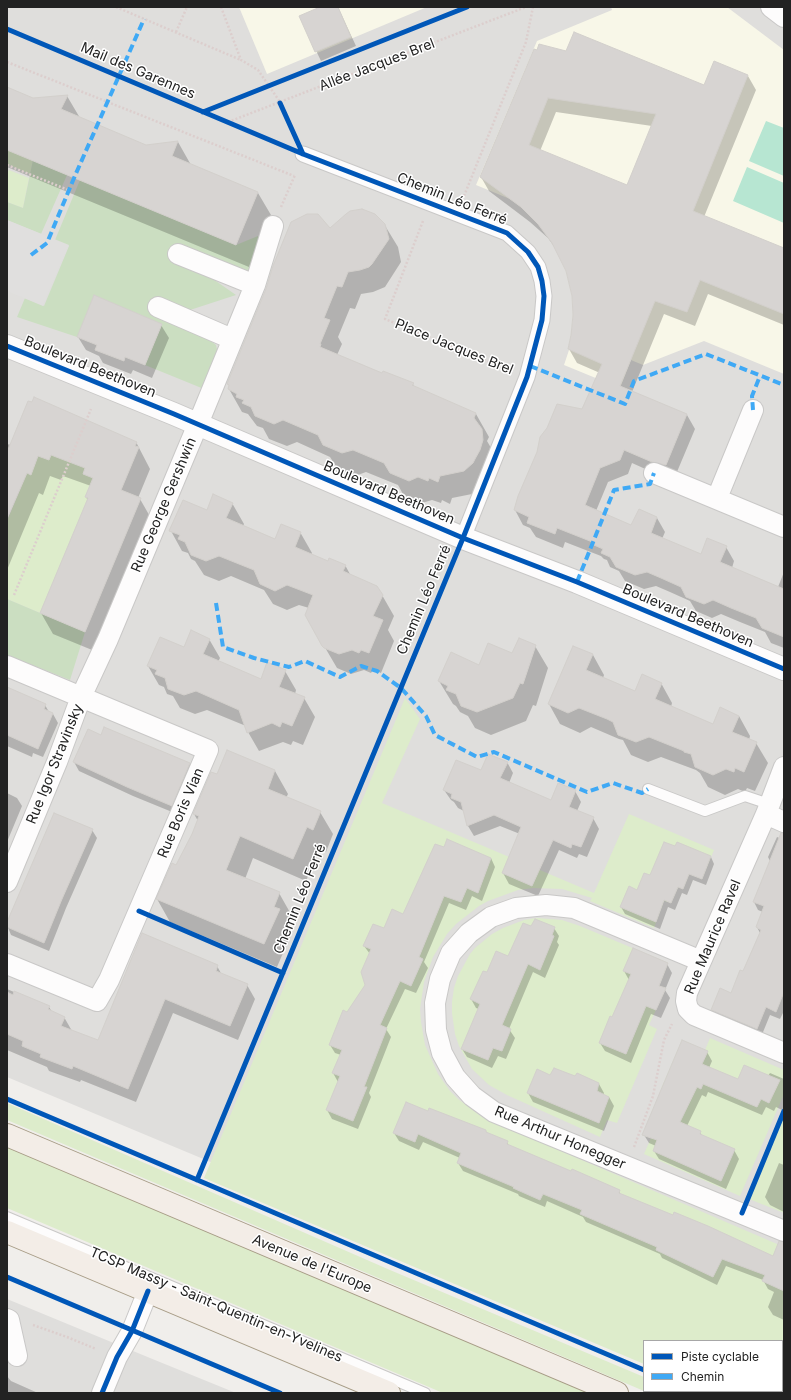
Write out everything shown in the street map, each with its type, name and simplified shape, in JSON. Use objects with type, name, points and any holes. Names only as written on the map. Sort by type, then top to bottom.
[{"type":"main road","name":"Avenue de l'Europe","points":[[7,1135],[617,1393]]},
{"type":"main road","points":[[7,1232],[389,1393]]},
{"type":"street","points":[[772,7],[784,17]]},
{"type":"street","name":"Chemin Léo Ferré","points":[[303,154],[507,233],[528,252],[538,267],[544,296],[542,320],[527,377],[463,538]]},
{"type":"street","name":"Rue George Gershwin","points":[[81,698],[108,639],[198,424],[254,285],[273,226]]},
{"type":"street","points":[[178,254],[254,285]]},
{"type":"street","points":[[158,307],[232,339]]},
{"type":"street","name":"Boulevard Beethoven","points":[[7,346],[198,424],[463,538],[577,582],[784,670]]},
{"type":"street","points":[[717,498],[753,410]]},
{"type":"street","points":[[654,473],[784,527]]},
{"type":"street","name":"Rue Igor Stravinsky","points":[[7,666],[81,698],[57,762],[7,882]]},
{"type":"street","name":"Rue Boris Vian","points":[[7,964],[97,1001],[109,980],[208,750],[81,698]]},
{"type":"street","name":"Rue Maurice Ravel","points":[[784,767],[701,961],[686,1001],[688,1009],[694,1015],[784,1053]]},
{"type":"street","points":[[767,809],[784,822]]},
{"type":"street","name":"Rue Arthur Honegger","points":[[701,961],[574,908],[546,905],[516,908],[491,917],[469,933],[451,953],[440,979],[435,1003],[436,1030],[442,1054],[455,1077],[472,1096],[494,1112],[784,1231]]},
{"type":"street","points":[[102,1393],[117,1357],[132,1331],[148,1291]]},
{"type":"street","points":[[7,1319],[9,1320],[16,1356]]},
{"type":"lane","points":[[648,789],[705,811],[745,796],[767,809]]},
{"type":"lane","name":"TCSP Massy - Saint-Quentin-en-Yvelines","points":[[7,1217],[425,1393]]},
{"type":"path","points":[[116,7],[241,60],[258,70],[280,102]]},
{"type":"path","points":[[176,32],[187,7]]},
{"type":"path","points":[[221,7],[241,60]]},
{"type":"path","points":[[457,214],[526,42],[533,7]]},
{"type":"path","points":[[7,62],[294,176]]},
{"type":"path","points":[[262,88],[276,83]]},
{"type":"path","points":[[222,120],[235,125]]},
{"type":"path","points":[[273,226],[303,154]]},
{"type":"path","points":[[7,165],[68,190]]},
{"type":"path","points":[[14,595],[92,409]]},
{"type":"path","points":[[634,1148],[653,1096],[664,1040],[674,1021]]},
{"type":"path","points":[[40,1327],[117,1357]]},
{"type":"shaded area","points":[[7,7],[784,7],[784,1393],[783,1340],[643,1340],[643,1343],[7,1077]]},
{"type":"shaded area","points":[[239,7],[427,7],[267,74]]},
{"type":"shaded area","points":[[611,7],[727,7],[784,50],[784,374],[704,341],[643,365],[631,360],[620,388],[564,365],[569,350],[571,335],[573,315],[572,296],[566,271],[553,243],[538,224],[521,207],[510,199],[476,185],[537,41],[612,10]]},
{"type":"shaded area","points":[[7,220],[69,245],[43,306],[7,291]]},
{"type":"shaded area","points":[[7,1299],[150,1358],[236,1393],[7,1393]]},
{"type":"green space","points":[[766,121],[784,128],[784,176],[749,161]]},
{"type":"green space","points":[[7,150],[33,160],[30,174],[7,164]]},
{"type":"green space","points":[[33,160],[67,175],[41,234],[7,220],[7,202],[23,208]]},
{"type":"green space","points":[[747,167],[784,183],[784,223],[733,201]]},
{"type":"green space","points":[[9,170],[29,178],[23,208],[7,202],[7,173]]},
{"type":"green space","points":[[80,180],[236,245],[258,236],[271,271],[200,270],[236,295],[190,310],[157,299],[216,345],[219,359],[204,389],[145,365],[162,324],[77,337],[17,317],[25,298],[44,306],[69,246],[55,240]]},
{"type":"green space","points":[[51,454],[85,468],[83,474],[93,478],[85,497],[88,498],[40,613],[7,599],[7,521],[27,473],[31,474],[38,456],[49,460]]},
{"type":"green space","points":[[7,599],[85,632],[70,680],[7,655]]},
{"type":"green space","points":[[405,698],[420,719],[382,803],[594,893],[629,814],[714,850],[702,879],[689,874],[683,889],[678,887],[671,903],[664,901],[654,928],[590,901],[592,898],[562,889],[533,888],[518,890],[488,901],[479,906],[456,924],[447,934],[433,957],[424,982],[420,1009],[421,1022],[425,1045],[438,1074],[450,1091],[458,1099],[482,1117],[784,1247],[784,1393],[709,1392],[783,1392],[783,1340],[643,1340],[643,1364],[204,1178]]},
{"type":"green space","points":[[537,918],[562,920],[580,926],[668,963],[659,986],[666,988],[649,1025],[657,1029],[617,1123],[607,1120],[600,1137],[507,1095],[489,1085],[472,1069],[459,1046],[455,1034],[452,1013],[454,988],[458,976],[470,954],[492,934],[503,928],[524,920]]},
{"type":"green space","points":[[710,1038],[784,1070],[784,1094],[740,1196],[644,1154],[651,1138],[642,1135],[673,1094],[661,1089],[682,1040],[705,1050]]},
{"type":"green space","points":[[7,1103],[390,1270],[643,1377],[643,1391],[7,1120]]},
{"type":"green space","points":[[784,1116],[784,1213],[749,1199]]},
{"type":"green space","points":[[7,1146],[592,1393],[443,1393],[7,1208]]},
{"type":"green space","points":[[648,1392],[682,1393],[650,1393]]},
{"type":"building","points":[[320,7],[338,7],[351,37],[315,52],[299,16]]},
{"type":"building","points":[[574,32],[704,85],[714,61],[748,75],[693,211],[784,248],[784,314],[700,280],[687,312],[655,301],[620,386],[687,414],[666,465],[652,462],[624,450],[620,460],[600,468],[585,505],[631,525],[639,509],[657,517],[651,533],[701,554],[707,538],[727,546],[720,562],[784,589],[784,637],[762,628],[756,618],[713,600],[704,604],[686,597],[681,587],[647,572],[635,575],[616,567],[610,557],[601,553],[603,549],[594,545],[595,543],[557,528],[555,534],[527,523],[529,517],[514,510],[518,496],[537,452],[540,437],[547,428],[557,404],[582,409],[602,364],[568,349],[573,315],[572,296],[566,271],[552,243],[538,224],[521,207],[480,177],[534,49],[537,50],[539,44],[566,51]],"holes":[[[548,98],[656,114],[627,185],[529,145]]]},
{"type":"building","points":[[7,87],[33,98],[68,95],[61,109],[146,145],[178,141],[172,156],[258,192],[236,245],[7,150]]},
{"type":"building","points":[[362,209],[375,214],[385,224],[389,239],[369,267],[348,272],[342,287],[337,286],[324,318],[330,320],[320,347],[382,373],[383,371],[414,383],[412,385],[476,413],[474,418],[482,429],[483,440],[480,450],[473,463],[464,471],[440,476],[438,482],[429,478],[428,481],[418,477],[409,481],[390,473],[384,463],[353,450],[342,453],[323,445],[318,435],[283,420],[274,424],[255,416],[251,407],[242,403],[244,400],[236,397],[237,394],[228,389],[229,385],[227,384],[266,289],[273,266],[291,222],[307,214],[318,214],[330,228],[350,211]]},
{"type":"building","points":[[94,295],[162,324],[145,365],[125,357],[124,361],[95,350],[97,345],[77,337]]},
{"type":"building","points":[[34,397],[137,442],[135,446],[139,447],[121,490],[141,498],[85,632],[40,613],[88,498],[85,497],[93,478],[83,474],[85,468],[51,455],[49,460],[38,456],[31,475],[27,473],[7,519],[7,452],[28,401],[32,402]]},
{"type":"building","points":[[213,494],[233,503],[226,518],[275,539],[281,524],[301,532],[295,547],[328,561],[329,558],[346,565],[343,571],[377,586],[383,595],[373,616],[383,620],[369,653],[361,650],[359,653],[352,650],[339,654],[322,646],[305,615],[313,595],[287,585],[275,591],[260,584],[254,570],[219,556],[206,561],[191,555],[185,542],[178,539],[180,535],[169,531],[183,500],[207,510]]},
{"type":"building","points":[[191,630],[210,639],[203,654],[261,679],[267,662],[286,670],[279,687],[305,697],[292,726],[282,722],[280,727],[272,723],[247,733],[239,710],[196,691],[184,695],[168,689],[165,678],[155,674],[157,670],[147,666],[160,637],[184,647]]},
{"type":"building","points":[[519,638],[536,645],[523,684],[520,683],[513,698],[477,712],[461,706],[456,694],[446,690],[448,686],[438,681],[451,652],[479,665],[488,643],[512,653]]},
{"type":"building","points":[[573,646],[593,654],[586,670],[635,691],[642,674],[662,683],[655,699],[713,724],[720,707],[739,716],[732,732],[757,742],[744,772],[735,768],[734,772],[726,769],[713,775],[695,767],[691,754],[649,737],[636,742],[618,735],[613,722],[607,719],[579,708],[568,713],[548,704]]},
{"type":"building","points":[[7,687],[46,704],[44,709],[53,713],[38,749],[7,735]]},
{"type":"building","points":[[104,727],[190,763],[172,806],[73,762],[88,729],[101,735]]},
{"type":"building","points":[[227,750],[275,770],[268,789],[321,811],[313,830],[307,827],[293,859],[240,836],[226,870],[280,892],[274,907],[280,909],[264,944],[156,899],[172,863],[176,865],[192,834],[199,816],[193,814],[211,772],[217,774]]},
{"type":"building","points":[[488,754],[508,762],[500,778],[551,800],[558,783],[576,790],[569,807],[594,817],[581,847],[572,844],[571,848],[553,840],[532,886],[502,873],[521,827],[494,815],[467,826],[461,802],[451,798],[452,794],[443,790],[456,760],[481,770]]},
{"type":"building","points":[[54,813],[93,829],[44,943],[7,927],[7,922]]},
{"type":"building","points":[[781,833],[784,833],[784,992],[776,1012],[766,1007],[757,1029],[711,1010],[720,988],[731,993],[740,970],[743,971],[761,930],[756,927],[764,906],[753,902]]},
{"type":"building","points":[[447,839],[491,858],[478,893],[467,888],[461,902],[444,896],[419,957],[423,959],[411,986],[400,981],[380,1025],[387,1028],[364,1087],[367,1087],[353,1121],[326,1110],[340,1076],[332,1073],[342,1050],[329,1045],[343,1010],[347,1012],[365,985],[361,972],[371,949],[363,946],[373,924],[384,928],[392,909],[403,914],[435,844],[444,847]]},
{"type":"building","points":[[664,842],[675,846],[677,842],[711,856],[702,879],[689,874],[683,889],[678,887],[671,903],[664,900],[656,922],[620,907],[629,886],[637,890],[644,873],[650,875]]},
{"type":"building","points":[[535,919],[555,927],[552,935],[554,936],[540,970],[528,964],[502,1025],[511,1029],[502,1051],[493,1048],[488,1060],[461,1049],[480,1004],[470,999],[483,971],[487,972],[496,951],[508,956],[523,923],[531,926]]},
{"type":"building","points":[[142,933],[218,965],[216,971],[248,984],[230,1026],[165,999],[128,1089],[73,1066],[72,1069],[40,1057],[41,1054],[22,1046],[23,1041],[7,1034],[7,992],[13,995],[14,991],[50,1006],[48,1009],[65,1017],[61,1026],[98,1040]]},
{"type":"building","points":[[633,948],[668,963],[659,986],[666,988],[656,1010],[646,1006],[626,1054],[599,1043],[610,1016],[612,1017],[631,974],[623,971]]},
{"type":"building","points":[[682,1040],[708,1051],[702,1064],[738,1079],[744,1065],[780,1080],[769,1103],[761,1099],[757,1107],[703,1084],[701,1089],[697,1087],[680,1122],[701,1131],[700,1134],[735,1149],[721,1181],[653,1151],[657,1140],[642,1135]]},
{"type":"building","points":[[554,1068],[575,1076],[577,1073],[599,1083],[597,1091],[609,1097],[599,1123],[527,1093],[537,1069],[550,1075]]},
{"type":"building","points":[[406,1102],[428,1111],[429,1108],[486,1130],[486,1132],[508,1141],[507,1144],[571,1171],[572,1169],[620,1190],[619,1193],[673,1215],[674,1212],[708,1226],[773,1256],[779,1241],[784,1242],[784,1291],[762,1281],[765,1275],[722,1259],[713,1277],[656,1250],[657,1247],[580,1214],[582,1210],[543,1194],[540,1200],[513,1188],[514,1187],[457,1163],[461,1153],[418,1134],[415,1142],[393,1133]]},
{"type":"marked path","points":[[31,255],[47,243],[144,19]]},
{"type":"marked path","points":[[530,366],[625,404],[634,381],[706,354],[784,385]]},
{"type":"marked path","points":[[753,410],[752,396],[760,376]]},
{"type":"marked path","points":[[577,582],[614,490],[650,484],[654,473]]},
{"type":"marked path","points":[[216,603],[223,647],[254,658],[289,667],[305,661],[340,677],[361,666],[377,671],[401,688],[426,716],[435,735],[477,757],[494,752],[587,792],[613,783],[642,793],[648,789]]},
{"type":"cycle path","points":[[203,112],[467,7]]},
{"type":"cycle path","name":"Mail des Garennes","points":[[7,29],[303,154],[507,233],[528,252],[538,267],[542,281],[544,296],[542,320],[527,377],[463,538],[197,1180]]},
{"type":"cycle path","points":[[280,103],[303,154]]},
{"type":"cycle path","points":[[7,346],[174,414],[463,538],[577,582],[784,669]]},
{"type":"cycle path","points":[[139,911],[283,973]]},
{"type":"cycle path","points":[[7,1099],[643,1370]]},
{"type":"cycle path","points":[[742,1213],[784,1111]]},
{"type":"cycle path","points":[[7,1277],[280,1393]]},
{"type":"cycle path","points":[[102,1393],[117,1357],[132,1331],[148,1291]]}]
